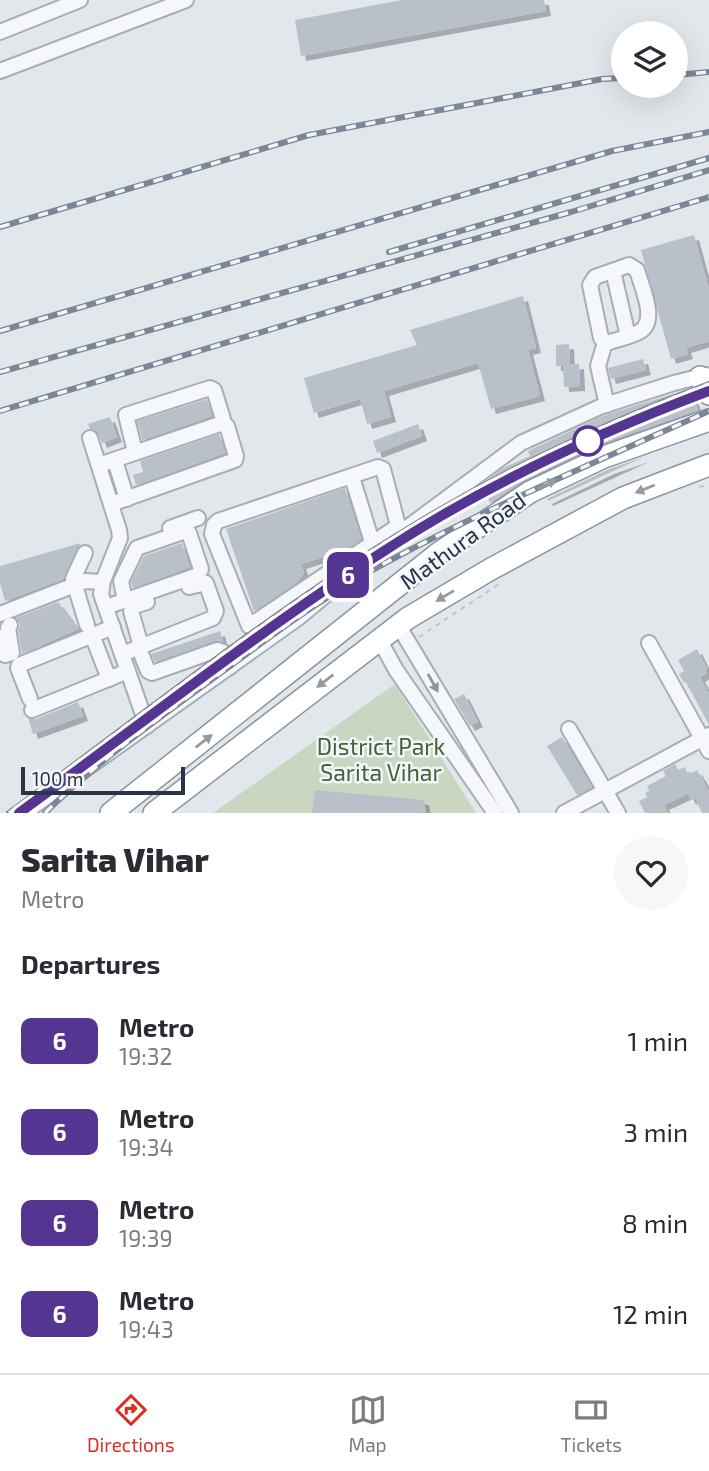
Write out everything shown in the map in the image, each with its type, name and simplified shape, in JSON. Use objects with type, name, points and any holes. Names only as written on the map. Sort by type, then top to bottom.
[{"type":"highway","name":"Mathura Road","points":[[111,813],[439,553],[530,492],[604,457],[709,420]]},
{"type":"highway","name":"Mathura Road","points":[[155,813],[398,625],[491,569],[624,498],[709,465]]},
{"type":"street","points":[[0,32],[80,0]]},
{"type":"street","points":[[0,71],[186,0]]},
{"type":"street","points":[[629,265],[635,267],[648,312],[646,328],[605,342],[601,338],[590,285],[595,277],[629,265]]},
{"type":"street","points":[[613,271],[628,336]]},
{"type":"street","points":[[605,342],[598,366],[607,405]]},
{"type":"street","points":[[24,813],[298,618],[399,530],[521,443],[607,405],[706,382]]},
{"type":"street","points":[[99,467],[220,424],[223,419],[214,390],[210,388],[126,415],[135,453]]},
{"type":"street","points":[[111,504],[234,460],[236,456],[227,426]]},
{"type":"street","points":[[99,467],[116,464],[211,432]]},
{"type":"street","points":[[90,438],[120,530],[101,594],[147,726]]},
{"type":"street","points":[[116,464],[127,499]]},
{"type":"street","points":[[259,646],[212,534],[218,521],[378,467],[383,469],[399,530]]},
{"type":"street","points":[[355,476],[376,539]]},
{"type":"street","points":[[116,547],[198,518]]},
{"type":"street","points":[[249,626],[376,539],[399,530]]},
{"type":"street","points":[[106,607],[125,601],[200,574],[201,569],[189,533],[183,532],[137,548],[121,580],[125,601]]},
{"type":"street","points":[[85,553],[74,574],[74,585],[109,679]]},
{"type":"street","points":[[0,637],[5,655],[12,653],[5,620],[74,585],[89,580],[103,582]]},
{"type":"street","points":[[122,654],[142,651],[213,618],[216,611],[205,583],[134,606],[132,615],[142,651],[148,671],[152,673],[219,650],[223,652],[230,667]]},
{"type":"street","points":[[398,625],[511,813]]},
{"type":"street","points":[[113,627],[90,630],[19,664],[18,668],[31,704],[128,671]]},
{"type":"street","points":[[379,639],[396,670],[495,813]]},
{"type":"street","points":[[564,813],[707,741],[649,643]]},
{"type":"street","points":[[569,729],[618,813]]},
{"type":"path","points":[[418,638],[508,579]]},
{"type":"green space","name":"District Park Sarita Vihar","points":[[395,684],[476,813],[213,813]]},
{"type":"building","points":[[402,0],[544,0],[546,11],[301,56],[295,20]]},
{"type":"building","points":[[694,235],[709,290],[709,341],[686,348],[688,354],[671,359],[641,250]]},
{"type":"building","points":[[523,296],[536,348],[528,350],[540,396],[491,409],[478,363],[384,391],[391,417],[367,424],[360,399],[314,413],[304,378],[417,345],[410,330]]},
{"type":"building","points":[[569,344],[570,365],[579,364],[580,386],[564,387],[563,366],[556,366],[556,345]]},
{"type":"building","points":[[643,359],[646,370],[611,379],[608,368]]},
{"type":"building","points":[[689,389],[698,410],[598,445],[524,480],[490,503],[482,484],[503,468],[530,456],[528,451],[605,415]]},
{"type":"building","points":[[207,399],[212,416],[142,440],[137,421]]},
{"type":"building","points":[[110,417],[117,437],[102,443],[97,431],[90,429],[88,424]]},
{"type":"building","points":[[418,424],[422,436],[377,453],[373,441]]},
{"type":"building","points":[[219,434],[225,453],[136,485],[133,475],[143,472],[140,461]]},
{"type":"building","points":[[644,457],[548,501],[547,499],[609,469]]},
{"type":"building","points":[[345,488],[361,539],[346,550],[301,564],[304,573],[296,583],[254,611],[226,529]]},
{"type":"building","points":[[81,543],[63,579],[5,601],[0,583],[0,566]]},
{"type":"building","points":[[182,543],[190,567],[133,588],[131,582],[144,556]]},
{"type":"building","points":[[58,602],[78,629],[22,654],[18,630],[20,625],[16,618]]},
{"type":"building","points":[[220,631],[223,642],[214,641],[155,662],[151,654]]},
{"type":"building","points":[[697,649],[707,669],[707,673],[700,677],[709,694],[709,725],[679,674],[684,671],[678,660]]},
{"type":"building","points":[[464,694],[478,722],[470,726],[454,699]]},
{"type":"building","points":[[78,702],[83,716],[33,734],[28,718],[36,719]]},
{"type":"building","points":[[562,737],[592,787],[577,795],[547,746]]},
{"type":"building","points":[[675,764],[678,770],[685,767],[688,774],[697,770],[709,792],[709,813],[702,813],[695,798],[691,800],[688,794],[664,805],[668,813],[645,813],[639,801],[647,797],[647,786],[666,776],[663,771]]},
{"type":"building","points":[[315,790],[424,800],[426,813],[312,813]]},
{"type":"railway","points":[[688,74],[709,72]]},
{"type":"railway","points":[[0,227],[309,135],[611,79]]},
{"type":"railway","points":[[0,331],[612,151],[709,132]]},
{"type":"railway","points":[[389,252],[709,158]]},
{"type":"railway","points":[[0,372],[571,212],[709,170]]},
{"type":"railway","points":[[0,411],[709,197]]},
{"type":"railway","points":[[9,813],[256,630],[409,528],[556,449],[709,384]]},
{"type":"railway","points":[[45,813],[85,776],[149,725],[342,588],[466,522],[709,411]]},
{"type":"metro line","name":"6","points":[[19,813],[298,609],[414,532],[522,471],[709,391]]}]
